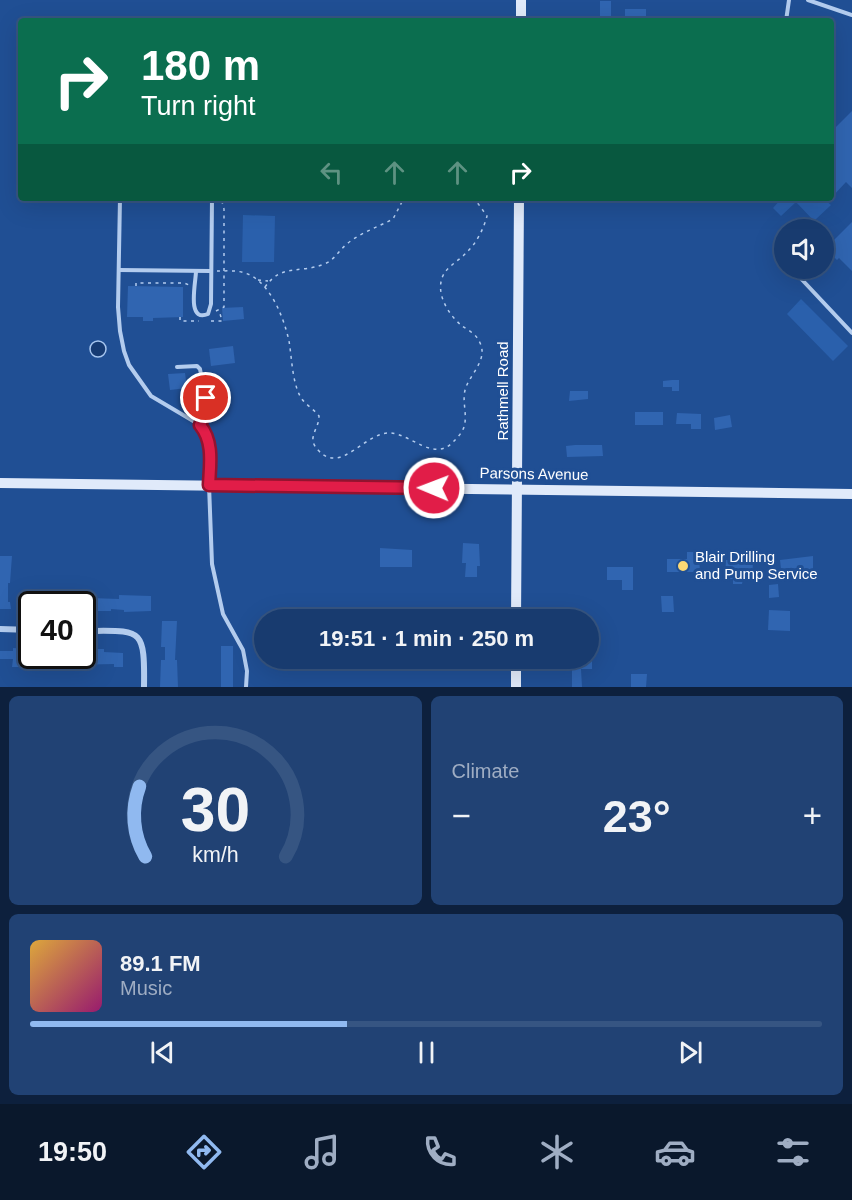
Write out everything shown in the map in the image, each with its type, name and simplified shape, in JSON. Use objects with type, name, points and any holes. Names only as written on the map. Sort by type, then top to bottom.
[{"type":"street","points":[[521,0],[521,18]]},
{"type":"street","name":"Rathmell Road","points":[[516,609],[519,201]]},
{"type":"street","name":"Parsons Avenue","points":[[0,483],[852,494]]},
{"type":"street","points":[[0,629],[18,630]]},
{"type":"street","points":[[96,631],[126,631],[142,642],[144,687]]},
{"type":"street","points":[[516,669],[516,687]]},
{"type":"lane","points":[[786,18],[789,0]]},
{"type":"lane","points":[[808,0],[852,15]]},
{"type":"lane","points":[[120,201],[120,331],[129,365],[151,396],[200,425],[206,434],[209,444],[212,564],[215,584],[224,614],[243,650],[247,671],[246,687]]},
{"type":"lane","points":[[196,271],[193,302],[195,310],[199,315],[204,316],[208,314],[211,304],[212,201]]},
{"type":"lane","points":[[119,270],[210,272]]},
{"type":"lane","points":[[801,279],[852,333]]},
{"type":"lane","points":[[177,367],[197,366],[200,369],[207,408],[200,425]]},
{"type":"path","points":[[222,201],[224,209],[224,271]]},
{"type":"path","points":[[264,287],[283,271],[321,265],[331,260],[345,244],[368,229],[393,219],[402,201]]},
{"type":"path","points":[[210,272],[247,273],[264,287],[282,317],[300,396],[319,416],[319,424],[313,437],[315,446],[326,458],[335,459],[354,451],[365,442],[390,433],[434,450],[443,450],[456,440],[463,430],[466,419],[464,396],[466,387],[477,368],[482,351],[479,341],[452,317],[440,293],[441,280],[447,270],[472,248],[485,223],[487,216],[476,201]]},
{"type":"path","points":[[257,280],[269,281]]},
{"type":"path","points":[[136,286],[136,283],[184,283],[189,285],[189,289]]},
{"type":"path","points":[[211,321],[222,321],[219,309]]},
{"type":"path","points":[[195,317],[199,321]]},
{"type":"shaded area","points":[[779,201],[826,201],[831,205],[816,219],[812,219],[796,202],[781,216],[773,208]]},
{"type":"shaded area","points":[[243,215],[275,216],[274,262],[242,262]]},
{"type":"shaded area","points":[[801,299],[848,346],[833,361],[787,314]]},
{"type":"shaded area","points":[[95,341],[101,341],[106,349],[104,355],[95,357],[90,352],[90,346]]},
{"type":"building","points":[[600,1],[611,1],[611,17],[600,17]]},
{"type":"building","points":[[625,9],[646,9],[646,18],[625,18]]},
{"type":"building","points":[[852,111],[852,188],[846,182],[834,195],[834,129]]},
{"type":"building","points":[[852,222],[852,271],[839,258],[837,260],[834,257],[834,240]]},
{"type":"building","points":[[128,286],[183,287],[183,317],[153,318],[153,321],[143,321],[143,317],[127,317]]},
{"type":"building","points":[[243,307],[244,319],[223,321],[222,308]]},
{"type":"building","points":[[233,346],[235,363],[211,366],[209,349]]},
{"type":"building","points":[[185,373],[187,388],[170,390],[168,374]]},
{"type":"building","points":[[679,380],[679,391],[672,391],[672,387],[663,387],[663,381]]},
{"type":"building","points":[[570,391],[588,391],[588,399],[569,401]]},
{"type":"building","points":[[635,412],[663,412],[663,425],[635,425]]},
{"type":"building","points":[[677,413],[701,414],[701,429],[691,429],[691,424],[676,424]]},
{"type":"building","points":[[730,415],[732,427],[715,430],[714,418]]},
{"type":"building","points":[[602,445],[603,456],[567,457],[566,446]]},
{"type":"building","points":[[463,543],[479,544],[480,566],[477,566],[477,577],[465,577],[466,563],[462,563]]},
{"type":"building","points":[[380,548],[412,550],[412,567],[380,567]]},
{"type":"building","name":"Blair Drilling and Pump Service","points":[[687,552],[694,552],[694,557],[699,557],[700,572],[667,572],[667,559],[687,559]]},
{"type":"building","points":[[0,556],[12,556],[10,583],[8,583],[8,602],[10,602],[11,609],[0,609]]},
{"type":"building","points":[[813,556],[813,574],[804,574],[804,568],[781,569],[780,560]]},
{"type":"building","points":[[726,560],[753,561],[752,580],[743,579],[742,584],[733,584],[733,579],[725,579]]},
{"type":"building","points":[[607,567],[633,567],[633,590],[622,590],[622,580],[607,580]]},
{"type":"building","points":[[778,584],[779,597],[769,598],[769,585]]},
{"type":"building","points":[[119,595],[151,596],[151,611],[124,612],[124,610],[111,609],[111,611],[96,611],[96,598],[119,599]]},
{"type":"building","points":[[661,596],[673,596],[674,612],[662,612]]},
{"type":"building","points":[[769,610],[790,611],[790,631],[768,630]]},
{"type":"building","points":[[162,621],[177,621],[175,660],[177,660],[178,687],[160,687],[161,660],[165,660],[165,647],[161,647]]},
{"type":"building","points":[[221,646],[233,646],[233,687],[221,687]]},
{"type":"building","points":[[13,648],[18,648],[18,667],[12,667],[13,659],[0,659],[0,651],[13,651]]},
{"type":"building","points":[[96,649],[123,653],[123,667],[114,667],[114,664],[96,664]]},
{"type":"building","points":[[572,669],[581,669],[582,687],[572,687]]},
{"type":"building","points":[[631,674],[647,674],[646,687],[631,687]]},
{"type":"place","name":"Blair Drilling and Pump Service","points":[[683,566]]},
{"type":"route","points":[[206,398],[206,414],[200,425],[209,444],[209,485],[434,488]]}]
